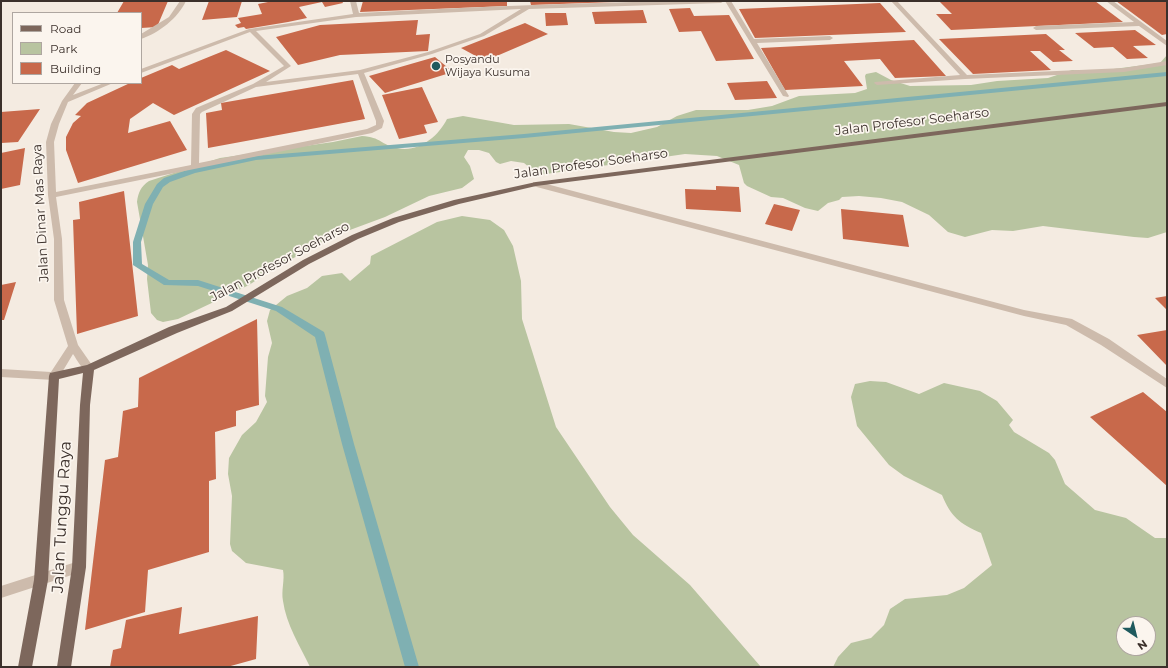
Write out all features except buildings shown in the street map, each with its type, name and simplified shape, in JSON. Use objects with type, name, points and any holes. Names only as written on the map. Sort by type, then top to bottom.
[{"type":"main road","name":"Jalan Profesor Soeharso","points":[[54,376],[89,368],[173,330],[228,308],[306,262],[355,237],[396,220],[457,202],[536,184],[1167,104]]},
{"type":"main road","name":"Jalan Tunggu Raya","points":[[64,667],[79,567],[85,405],[89,368]]},
{"type":"main road","name":"Jalan Tunggu Raya","points":[[25,667],[41,580],[54,376]]},
{"type":"street","points":[[142,36],[165,24],[180,10],[183,1]]},
{"type":"street","points":[[353,1],[356,15]]},
{"type":"street","points":[[142,71],[251,30],[356,15],[527,4],[721,1]]},
{"type":"street","points":[[728,1],[786,96]]},
{"type":"street","points":[[894,1],[965,77]]},
{"type":"street","points":[[1109,1],[1167,44]]},
{"type":"street","points":[[255,85],[360,72],[430,53],[478,37],[527,4]]},
{"type":"street","points":[[1036,28],[1141,24]]},
{"type":"street","points":[[195,165],[196,114],[207,105],[255,85],[287,67],[288,64],[251,30]]},
{"type":"street","points":[[752,41],[830,38]]},
{"type":"street","points":[[877,83],[965,77],[1124,70],[1167,63]]},
{"type":"street","points":[[52,195],[375,128],[381,124],[360,72]]},
{"type":"street","name":"Jalan Dinar Mas Raya","points":[[78,84],[65,100],[50,142],[52,195],[58,239],[58,300],[73,346],[89,368]]},
{"type":"street","points":[[65,100],[107,84]]},
{"type":"street","points":[[536,184],[1024,313],[1069,322],[1105,342],[1167,384]]},
{"type":"street","points":[[1,373],[54,376],[73,346]]},
{"type":"street","points":[[1,592],[79,567]]},
{"type":"green space","points":[[1167,55],[1167,232],[1148,238],[1043,226],[1013,231],[992,230],[965,237],[948,232],[929,215],[902,202],[859,196],[842,197],[839,200],[828,203],[818,211],[805,208],[783,198],[771,197],[747,186],[744,183],[739,165],[717,156],[685,154],[539,175],[524,163],[511,161],[500,164],[496,162],[489,153],[479,150],[468,150],[464,157],[470,166],[474,179],[462,188],[429,196],[385,217],[331,237],[267,273],[249,285],[178,319],[163,322],[157,320],[151,313],[147,279],[148,265],[137,202],[139,193],[142,187],[149,181],[220,158],[333,142],[362,136],[377,139],[392,147],[405,149],[412,148],[420,146],[433,137],[447,119],[463,116],[514,125],[569,124],[614,132],[631,133],[657,127],[677,116],[696,110],[748,110],[772,106],[799,96],[855,93],[867,89],[866,74],[876,72],[891,80],[910,86],[971,85],[997,81],[1048,78],[1072,70],[1098,71],[1160,63]]},
{"type":"green space","points":[[462,216],[490,220],[504,230],[513,246],[521,281],[522,319],[556,427],[610,507],[633,535],[690,585],[761,667],[310,667],[287,618],[283,597],[283,570],[246,563],[232,551],[230,544],[232,496],[228,474],[229,458],[242,435],[256,422],[267,402],[265,396],[268,357],[272,343],[267,321],[270,310],[287,296],[307,288],[322,276],[342,273],[350,281],[370,264],[371,256],[437,222]]},
{"type":"green space","points":[[870,381],[886,382],[919,394],[944,383],[980,391],[997,401],[1013,420],[1009,425],[1014,432],[1049,453],[1055,460],[1065,484],[1095,510],[1126,518],[1155,538],[1167,538],[1167,667],[833,667],[838,657],[851,643],[871,638],[884,625],[890,609],[905,599],[947,595],[964,588],[992,565],[981,533],[967,526],[952,514],[942,495],[904,476],[889,465],[857,426],[851,397],[855,384]]},
{"type":"waterway","points":[[412,667],[348,444],[320,335],[279,309],[198,283],[167,283],[138,265],[137,242],[149,204],[160,186],[167,180],[193,171],[256,158],[524,136],[1167,74]]},
{"type":"place","name":"Posyandu Wijaya Kusuma","points":[[436,66]]}]
